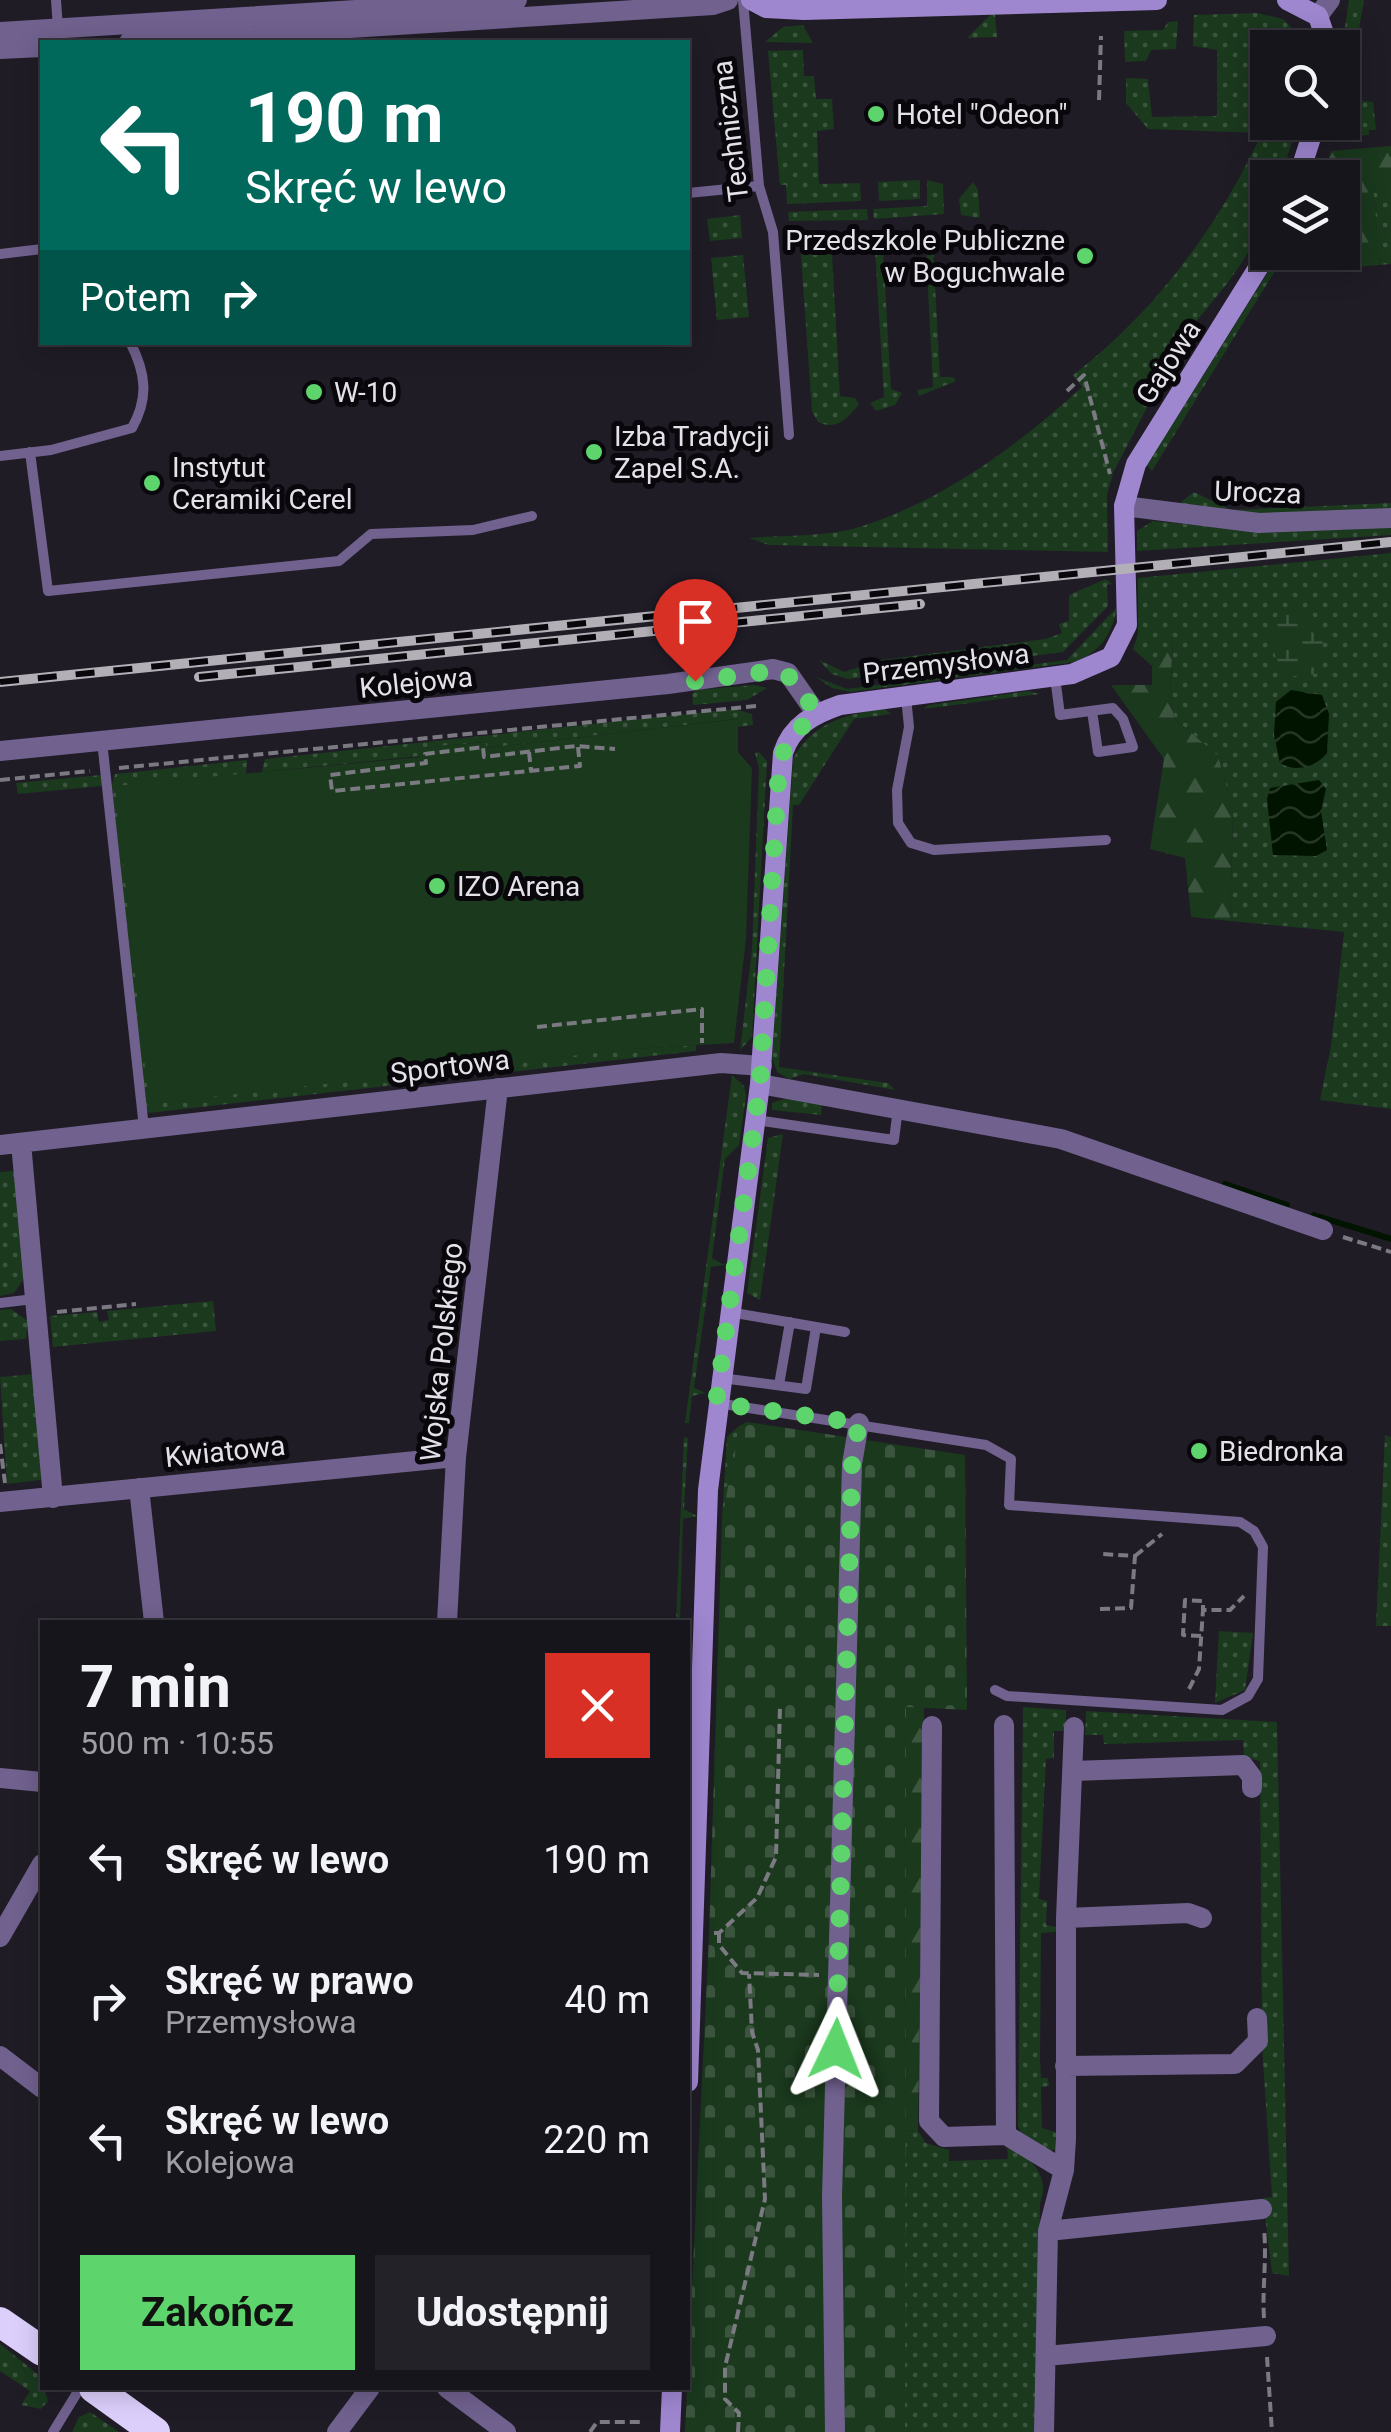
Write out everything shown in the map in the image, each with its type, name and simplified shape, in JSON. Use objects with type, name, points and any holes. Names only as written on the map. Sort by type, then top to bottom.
[{"type":"highway","points":[[0,2322],[40,2350]]},
{"type":"highway","points":[[97,2390],[155,2432]]},
{"type":"street","points":[[285,30],[517,0]]},
{"type":"street","points":[[0,32],[58,28],[86,34],[285,30],[530,9],[713,5],[728,0]]},
{"type":"street","points":[[751,0],[766,8],[804,10],[1157,0]]},
{"type":"street","points":[[1287,0],[1324,8]]},
{"type":"street","points":[[143,40],[186,34]]},
{"type":"street","points":[[0,49],[40,47]]},
{"type":"street","name":"Gajowa","points":[[1124,506],[1136,464],[1257,270]]},
{"type":"street","name":"Urocza","points":[[1124,506],[1258,523],[1391,518]]},
{"type":"street","name":"Przemysłowa","points":[[816,713],[840,704],[1054,677],[1104,662],[1124,638],[1124,506]]},
{"type":"street","name":"Kolejowa","points":[[0,752],[668,684],[773,669],[788,673],[816,713]]},
{"type":"street","points":[[690,2023],[708,1490],[716,1403],[761,1075],[779,766],[787,741],[816,713]]},
{"type":"street","name":"Sportowa","points":[[11,1144],[721,1063],[898,1107],[1062,1139],[1322,1230]]},
{"type":"street","name":"Wojska Polskiego","points":[[447,1620],[456,1456],[498,1088]]},
{"type":"street","points":[[11,1144],[41,1306],[52,1490]]},
{"type":"street","points":[[836,2432],[832,2197],[852,1464],[859,1423]]},
{"type":"street","name":"Kwiatowa","points":[[0,1502],[52,1490],[139,1488],[456,1456]]},
{"type":"street","points":[[139,1488],[154,1620]]},
{"type":"street","points":[[1004,1725],[1006,2135]]},
{"type":"street","points":[[932,1726],[930,2121],[944,2137],[1006,2135],[1064,2170]]},
{"type":"street","points":[[1044,2432],[1048,2230],[1064,2170],[1066,1918],[1074,1727]]},
{"type":"street","points":[[1073,1771],[1242,1765],[1252,1777],[1252,1788]]},
{"type":"street","points":[[0,1778],[40,1782]]},
{"type":"street","points":[[0,1937],[40,1867]]},
{"type":"street","points":[[1066,1918],[1188,1913],[1202,1918]]},
{"type":"street","points":[[1065,2066],[1235,2064],[1258,2041],[1258,2018]]},
{"type":"street","points":[[0,2056],[40,2086]]},
{"type":"street","points":[[1048,2230],[1262,2209]]},
{"type":"street","points":[[1046,2356],[1266,2336]]},
{"type":"street","points":[[337,2432],[368,2390]]},
{"type":"street","points":[[450,2390],[506,2432]]},
{"type":"street","points":[[670,2432],[672,2390]]},
{"type":"lane","points":[[56,0],[58,28]]},
{"type":"lane","name":"Techniczna","points":[[743,0],[759,186],[772,232],[789,435]]},
{"type":"lane","points":[[690,194],[759,186]]},
{"type":"lane","points":[[0,254],[40,249]]},
{"type":"lane","points":[[0,456],[132,428],[145,405],[142,364],[132,345]]},
{"type":"lane","points":[[30,452],[48,591],[339,562],[371,534],[473,530],[532,516]]},
{"type":"lane","points":[[1054,677],[1060,714],[1113,708],[1123,719],[1133,746],[1098,752],[1092,711]]},
{"type":"lane","points":[[906,696],[909,727],[897,790],[898,823],[911,843],[934,850],[1106,840]]},
{"type":"lane","points":[[102,741],[144,1129]]},
{"type":"lane","points":[[756,1120],[894,1140],[898,1107]]},
{"type":"lane","points":[[0,1302],[41,1306]]},
{"type":"lane","points":[[729,1312],[845,1332]]},
{"type":"lane","points":[[779,1386],[790,1322]]},
{"type":"lane","points":[[720,1378],[806,1389],[816,1327]]},
{"type":"lane","points":[[716,1403],[967,1440],[1011,1459],[1009,1505],[1240,1522],[1254,1531],[1262,1548],[1258,1679],[1236,1705],[1222,1710],[1118,1704],[1007,1696],[995,1690]]},
{"type":"lane","points":[[53,2432],[79,2390]]},
{"type":"path","points":[[1099,100],[1102,36]]},
{"type":"path","points":[[1067,391],[1084,376],[1114,483]]},
{"type":"path","points":[[0,780],[756,706]]},
{"type":"path","points":[[578,747],[580,766],[332,789],[330,774],[426,764],[425,754],[484,746],[484,757],[578,747],[615,749]]},
{"type":"path","points":[[529,752],[531,771]]},
{"type":"path","points":[[380,769],[382,785]]},
{"type":"path","points":[[702,1002],[702,1053]]},
{"type":"path","points":[[536,1027],[702,1009]]},
{"type":"path","points":[[1322,1230],[1391,1252]]},
{"type":"path","points":[[41,1306],[136,1304]]},
{"type":"path","points":[[0,1444],[5,1487],[52,1490]]},
{"type":"path","points":[[1103,1554],[1135,1556],[1164,1532]]},
{"type":"path","points":[[1100,1609],[1131,1608],[1135,1556]]},
{"type":"path","points":[[1202,1610],[1234,1608],[1246,1592]]},
{"type":"path","points":[[1189,1689],[1199,1669],[1201,1636],[1202,1610],[1203,1601],[1185,1600],[1183,1635],[1201,1636]]},
{"type":"path","points":[[719,1933],[757,1898],[776,1857],[780,1706]]},
{"type":"path","points":[[705,1931],[719,1933]]},
{"type":"path","points":[[719,1933],[720,1945],[742,1973],[838,1975]]},
{"type":"path","points":[[738,2432],[739,2412],[725,2399],[725,2367],[765,2199],[750,1974]]},
{"type":"path","points":[[590,2432],[597,2422],[642,2422]]},
{"type":"green space","points":[[1349,0],[1364,0],[1359,30],[1345,30]]},
{"type":"green space","points":[[1257,13],[1283,19],[1294,30],[1250,30],[1250,133],[1148,129],[1126,103],[1126,78],[1148,79],[1152,117],[1217,116],[1217,50],[1193,46],[1194,15]]},
{"type":"green space","points":[[995,14],[997,37],[967,38]]},
{"type":"green space","points":[[1178,21],[1176,49],[1151,50],[1146,61],[1125,62],[1124,31],[1163,30],[1168,22]]},
{"type":"green space","points":[[803,25],[813,43],[765,42],[783,27]]},
{"type":"green space","points":[[803,50],[804,76],[814,76],[816,99],[832,99],[834,129],[817,131],[819,184],[860,183],[861,201],[787,204],[786,185],[780,185],[768,51]]},
{"type":"green space","points":[[1360,100],[1373,102],[1376,130],[1369,130],[1369,135],[1360,136]]},
{"type":"green space","points":[[1259,140],[1293,140],[1286,160],[1250,160],[1250,248],[1217,297],[1187,333],[1183,330],[1176,340],[1180,344],[1113,473],[1107,495],[1108,552],[769,545],[749,538],[856,528],[948,488],[1005,451],[1082,387],[1073,375],[1158,295],[1205,234]]},
{"type":"green space","points":[[1391,146],[1391,188],[1373,190],[1380,265],[1360,267],[1360,160],[1328,160],[1331,151]]},
{"type":"green space","points":[[920,180],[920,199],[879,201],[878,182]]},
{"type":"green space","points":[[927,180],[943,184],[944,214],[874,219],[873,209],[927,206]]},
{"type":"green space","points":[[973,182],[978,190],[980,218],[961,215],[959,199]]},
{"type":"green space","points":[[1391,188],[1391,264],[1380,265],[1373,189]]},
{"type":"green space","points":[[867,209],[868,220],[789,221],[788,212]]},
{"type":"green space","points":[[740,215],[742,238],[710,241],[707,219]]},
{"type":"green space","points":[[932,230],[940,377],[953,377],[956,381],[919,396],[917,390],[933,387],[925,231]]},
{"type":"green space","points":[[874,233],[882,233],[891,389],[902,393],[895,405],[876,411],[870,403],[884,397]]},
{"type":"green space","points":[[831,236],[840,396],[855,398],[859,404],[846,418],[831,425],[818,422],[812,411],[800,242],[804,237]]},
{"type":"green space","points":[[743,255],[749,317],[717,320],[711,258]]},
{"type":"green space","points":[[1269,270],[1276,270],[1152,471],[1147,465]]},
{"type":"green space","points":[[1194,492],[1231,510],[1391,503],[1391,508],[1247,515],[1177,505]]},
{"type":"green space","points":[[1153,521],[1244,530],[1391,525],[1391,535],[1137,551],[1137,531]]},
{"type":"green space","points":[[1391,553],[1391,1109],[1320,1100],[1331,1046],[1344,932],[1230,921],[1233,811],[1218,756],[1174,718],[1170,695],[1173,641],[1152,666],[1133,649],[1138,634],[1138,578]]},
{"type":"green space","points":[[1106,579],[1112,584],[1107,585],[1108,606],[1063,652],[848,679],[832,674],[819,660],[844,672],[881,660],[1045,639],[1062,633],[1059,624],[1069,621],[1069,595]]},
{"type":"green space","points":[[1117,607],[1104,641],[1074,662],[851,692],[832,688],[816,677],[847,689],[1067,660]]},
{"type":"green space","points":[[1281,612],[1306,612],[1320,624],[1323,641],[1318,673],[1293,676],[1285,673],[1276,659],[1272,623]]},
{"type":"green space","points":[[1173,639],[1170,695],[1174,718],[1218,756],[1233,810],[1230,921],[1191,917],[1185,858],[1150,849],[1164,759],[1111,685],[1152,685],[1152,666]]},
{"type":"green space","points":[[754,685],[767,688],[747,700],[693,705],[692,694],[697,690]]},
{"type":"green space","points":[[1028,691],[1040,694],[923,709],[929,705]]},
{"type":"green space","points":[[734,709],[752,714],[753,725],[738,727],[737,719],[486,748],[485,742],[420,748],[421,756],[262,772],[265,759]]},
{"type":"green space","points":[[885,709],[891,714],[854,719],[799,805],[793,805],[779,1067],[888,1083],[895,1090],[804,1074],[789,1079],[777,1072],[772,1058],[793,759],[820,728],[857,714]]},
{"type":"green space","name":"IZO Arena","points":[[738,719],[738,752],[752,768],[746,939],[734,1043],[632,1049],[149,1104],[115,786],[420,757],[419,748],[485,742],[487,748]]},
{"type":"green space","points":[[759,752],[767,761],[752,1037],[740,1050],[752,949],[759,768],[755,753]]},
{"type":"green space","points":[[247,760],[246,774],[115,787],[632,1049],[696,1045],[696,1051],[149,1113],[144,1108],[112,784],[115,774]]},
{"type":"green space","points":[[101,775],[102,786],[18,794],[16,783]]},
{"type":"green space","points":[[732,1075],[744,1086],[746,1096],[739,1145],[725,1159],[712,1258],[724,1265],[711,1267],[694,1388],[706,1393],[692,1396],[689,1423],[685,1423]]},
{"type":"green space","points":[[787,1098],[822,1104],[821,1115],[772,1110],[772,1103]]},
{"type":"green space","points":[[783,1134],[760,1300],[747,1293],[768,1138]]},
{"type":"green space","points":[[14,1171],[25,1277],[14,1293],[0,1296],[0,1172]]},
{"type":"green space","points":[[213,1301],[216,1331],[53,1347],[50,1316],[97,1312],[99,1322],[109,1320],[107,1311]]},
{"type":"green space","points":[[11,1309],[28,1321],[26,1339],[0,1341],[0,1310]]},
{"type":"green space","points":[[34,1374],[43,1476],[40,1480],[7,1484],[0,1377]]},
{"type":"green space","points":[[747,1422],[965,1455],[967,1710],[906,1707],[905,2432],[685,2432],[709,1936],[722,1520],[739,1426]]},
{"type":"green space","points":[[739,1426],[726,1510],[722,1520],[727,1437]]},
{"type":"green space","points":[[1385,1435],[1391,1437],[1391,1626],[1376,1626]]},
{"type":"green space","points":[[684,1437],[688,1438],[684,1509],[697,1516],[683,1519],[680,1620],[676,1620]]},
{"type":"green space","points":[[1219,1631],[1253,1633],[1245,1690],[1215,1703]]},
{"type":"green space","points":[[906,1706],[924,1708],[918,2131],[905,2130]]},
{"type":"green space","points":[[1023,1707],[1066,1710],[1066,1731],[1054,1731],[1054,1758],[1046,1759],[1039,1899],[1047,1901],[1046,1925],[1057,1927],[1055,1932],[1041,1933],[1040,2061],[1041,2078],[1048,2078],[1049,2086],[1041,2087],[1042,2128],[1058,2133],[1057,2149],[1050,2151],[1023,2138],[1018,2126]]},
{"type":"green space","points":[[1086,1711],[1277,1722],[1289,2276],[1272,2273],[1263,2198],[1272,2197],[1262,2045],[1260,1761],[1244,1757],[1243,1740],[1104,1744],[1103,1735],[1085,1735]]},
{"type":"green space","points":[[905,2130],[918,2131],[926,2143],[949,2150],[949,2161],[1008,2159],[1007,2146],[1030,2161],[1040,2176],[1043,2193],[1038,2432],[905,2432]]},
{"type":"green space","points":[[0,2344],[40,2376],[40,2390],[44,2390],[48,2401],[41,2409],[21,2405],[30,2391],[0,2371]]},
{"type":"green space","points":[[90,2412],[119,2432],[72,2432],[79,2417]]},
{"type":"water","points":[[1291,690],[1322,695],[1329,714],[1327,753],[1312,765],[1299,768],[1280,763],[1274,735],[1276,702]]},
{"type":"water","points":[[1319,780],[1326,789],[1321,811],[1327,850],[1316,856],[1273,855],[1267,799],[1270,788]]},
{"type":"waterway","points":[[1225,1184],[1287,1205]]},
{"type":"waterway","points":[[1314,1215],[1391,1239]]},
{"type":"railway","points":[[0,682],[1391,542]]},
{"type":"railway","points":[[199,677],[920,604]]},
{"type":"place","name":"Hotel \"Odeon\"","points":[[876,114]]},
{"type":"place","name":"Przedszkole Publiczne w Boguchwale","points":[[1085,256]]},
{"type":"place","name":"W-10","points":[[314,392]]},
{"type":"place","name":"Izba Tradycji Zapel S.A.","points":[[594,452]]},
{"type":"place","name":"Instytut Ceramiki Cerel","points":[[152,483]]},
{"type":"place","name":"IZO Arena","points":[[437,886]]},
{"type":"place","name":"Biedronka","points":[[1199,1451]]},
{"type":"route","points":[[695,681],[780,670],[796,682],[816,713],[787,741],[779,766],[760,1084],[716,1403],[859,1423],[852,1464],[836,2049]]}]
